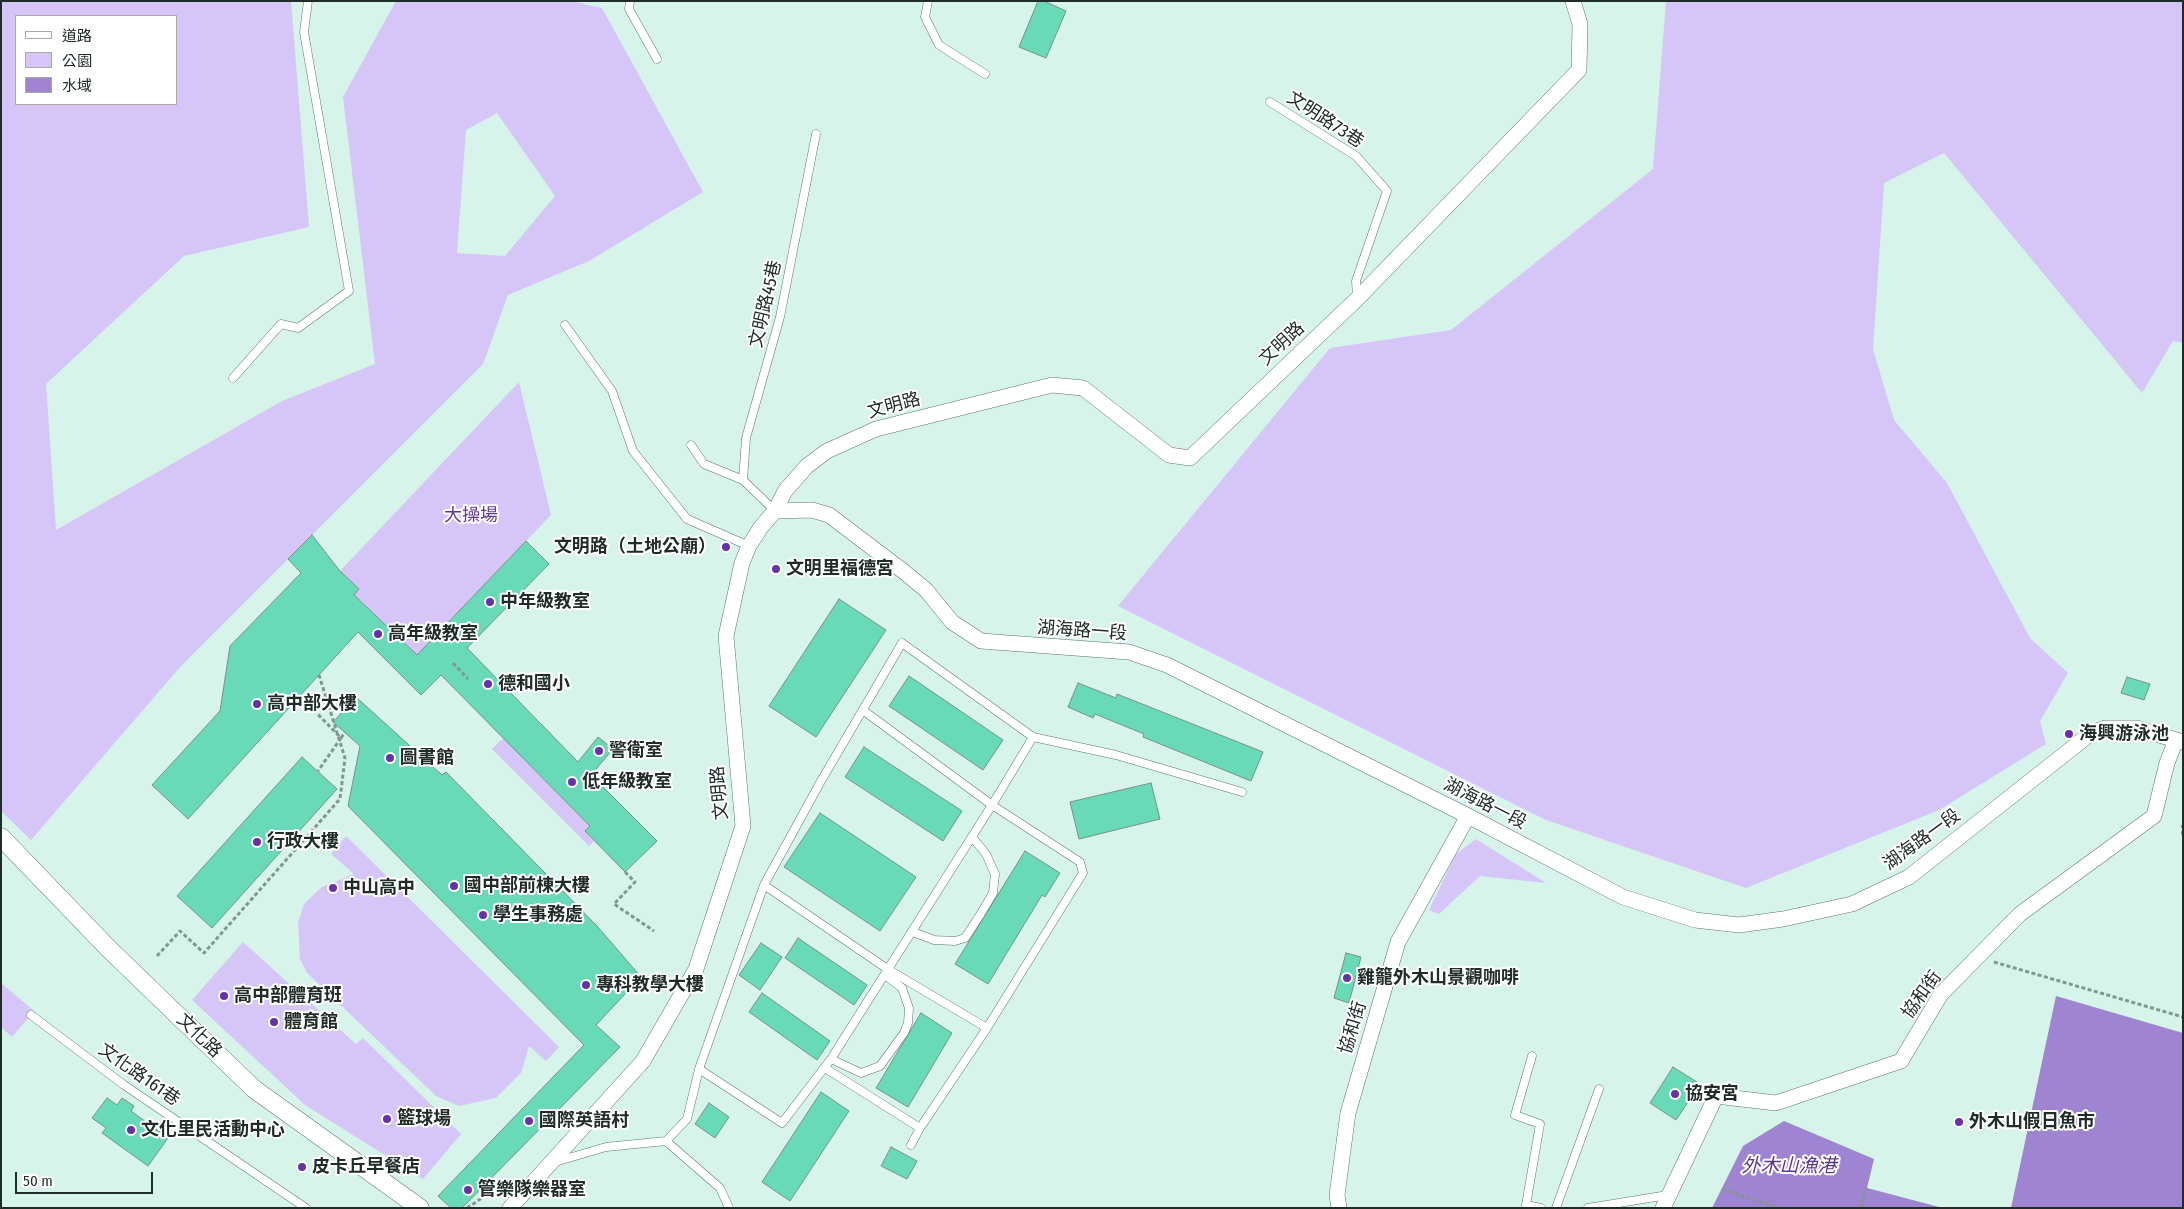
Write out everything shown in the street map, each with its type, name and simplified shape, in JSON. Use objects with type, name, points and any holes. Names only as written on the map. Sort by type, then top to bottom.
[{"type":"street","name":"文明路","points":[[510,1208],[643,1061],[696,969],[720,902],[743,826],[726,636],[742,563],[749,546],[761,527],[775,511],[785,491],[807,466],[827,451],[876,429],[1052,385],[1083,388],[1169,456],[1190,458],[1357,299],[1579,70],[1580,24],[1573,1]]},
{"type":"street","name":"湖海路一段","points":[[775,511],[812,510],[829,514],[926,590],[952,622],[981,641],[1129,652],[1157,662],[1468,816],[1623,897],[1695,920],[1739,925],[1783,919],[1852,904],[1909,877],[2090,734],[2106,728],[2136,728],[2179,741]]},
{"type":"street","name":"協和街","points":[[1665,1201],[1716,1096],[1776,1103],[1901,1061],[1941,994],[2020,914],[2154,816],[2167,763],[2179,741]]},
{"type":"street","name":"協和街","points":[[1339,1208],[1337,1195],[1348,1113],[1398,942],[1468,816]]},
{"type":"street","name":"文化路","points":[[1,837],[109,949],[254,1089],[420,1208]]},
{"type":"lane","points":[[233,378],[281,324],[298,328],[349,291],[304,32],[308,1]]},
{"type":"lane","points":[[630,1],[629,9],[657,59]]},
{"type":"lane","points":[[928,1],[925,17],[939,44],[985,74]]},
{"type":"lane","name":"文明路73巷","points":[[1270,102],[1356,156],[1386,191],[1356,281],[1357,299]]},
{"type":"lane","name":"文明路45巷","points":[[743,480],[746,438],[780,317],[816,134]]},
{"type":"lane","points":[[565,325],[612,391],[633,451],[686,519],[749,546]]},
{"type":"lane","points":[[691,445],[704,464],[743,480],[775,511]]},
{"type":"lane","points":[[551,1163],[606,1147],[666,1141],[687,1119],[700,1069],[764,885],[821,781],[864,711],[902,643],[1033,737],[1116,755],[1242,792]]},
{"type":"lane","points":[[864,711],[992,805],[1080,862],[1082,873],[987,1028],[920,1128],[912,1145]]},
{"type":"lane","points":[[700,1069],[782,1123],[831,1059],[1033,737]]},
{"type":"lane","points":[[912,932],[934,940],[954,941],[965,938],[980,915],[993,893],[995,874],[986,854],[972,837]]},
{"type":"lane","points":[[764,885],[887,972],[987,1028]]},
{"type":"lane","points":[[831,1059],[861,1073],[880,1066],[904,1034],[908,1023],[909,1008],[902,988],[887,972]]},
{"type":"lane","name":"文化路161巷","points":[[31,1015],[124,1084],[306,1208]]},
{"type":"lane","points":[[1532,1056],[1515,1115],[1540,1124],[1526,1205],[1541,1208]]},
{"type":"lane","points":[[825,1068],[920,1128]]},
{"type":"lane","points":[[1556,1208],[1599,1089]]},
{"type":"lane","points":[[666,1141],[720,1188],[729,1208]]},
{"type":"lane","name":"協和街","points":[[1588,1208],[1665,1201]]},
{"type":"path","points":[[453,663],[468,679]]},
{"type":"path","points":[[156,956],[180,930],[204,953],[340,799],[345,758],[319,675]]},
{"type":"path","points":[[300,696],[340,738]]},
{"type":"path","points":[[318,771],[345,732]]},
{"type":"path","points":[[625,872],[635,882],[614,904],[654,931]]},
{"type":"path","points":[[1991,961],[2183,1017]]},
{"type":"path","points":[[1860,1208],[1867,1188]]},
{"type":"path","points":[[1722,1189],[1778,1208]]},
{"type":"path","points":[[467,1207],[485,1196]]},
{"type":"green space","points":[[1,1],[291,1],[309,227],[184,256],[46,384],[56,530],[282,401],[375,364],[343,97],[396,1],[571,1],[602,8],[703,192],[589,261],[508,295],[483,364],[181,666],[31,840],[1,811]],"holes":[[[497,113],[555,196],[505,256],[457,253],[466,130]]]},
{"type":"green space","points":[[1666,1],[2183,1],[2183,343],[2173,341],[2142,393],[1944,153],[1884,183],[1873,349],[1894,420],[1947,483],[2030,638],[2068,673],[2040,721],[2046,744],[1939,810],[1746,888],[1546,820],[1118,606],[1330,348],[1451,330],[1653,169]]},
{"type":"green space","name":"大操場","points":[[519,382],[551,515],[417,655],[354,595],[359,589],[340,571]]},
{"type":"green space","points":[[503,738],[590,826],[585,831],[594,841],[589,846],[492,749]]},
{"type":"green space","points":[[346,836],[559,1047],[546,1061],[529,1046],[521,1073],[496,1098],[459,1106],[436,1096],[307,973],[300,959],[298,923],[304,904],[322,887],[354,874],[331,854]]},
{"type":"green space","points":[[1476,839],[1546,883],[1480,876],[1439,914],[1429,910],[1456,854]]},
{"type":"green space","points":[[243,942],[356,1044],[363,1038],[461,1134],[423,1179],[305,1105],[192,1000]]},
{"type":"green space","points":[[1,983],[34,1011],[12,1037],[1,1027]]},
{"type":"water","points":[[2056,996],[2183,1033],[2183,1208],[2011,1208]]},
{"type":"water","name":"外木山漁港","points":[[1784,1121],[1874,1159],[1867,1188],[1943,1208],[1712,1208],[1743,1146]]},
{"type":"building","points":[[1038,1],[1044,1],[1066,11],[1046,58],[1019,47]]},
{"type":"building","points":[[312,535],[340,571],[359,589],[354,595],[417,655],[526,541],[549,564],[467,648],[578,762],[598,737],[613,749],[591,775],[657,841],[625,872],[585,831],[590,826],[441,675],[421,695],[358,632],[188,819],[152,785],[220,711],[230,646],[301,573],[288,559]]},
{"type":"building","points":[[839,599],[886,630],[816,737],[769,706]]},
{"type":"building","points":[[909,676],[1003,740],[983,770],[889,706]]},
{"type":"building","points":[[2127,677],[2150,684],[2144,700],[2121,693]]},
{"type":"building","points":[[1078,683],[1116,698],[1117,694],[1263,752],[1251,781],[1143,737],[1144,734],[1095,714],[1093,718],[1068,707]]},
{"type":"building","points":[[356,697],[442,775],[446,772],[597,926],[641,977],[596,1025],[620,1047],[462,1208],[451,1208],[438,1196],[584,1045],[348,806],[360,746],[333,722]]},
{"type":"building","points":[[864,747],[962,811],[943,841],[845,777]]},
{"type":"building","name":"行政大樓","points":[[302,757],[337,789],[212,928],[177,896]]},
{"type":"building","points":[[1151,783],[1160,819],[1079,839],[1070,802]]},
{"type":"building","points":[[820,813],[916,877],[880,931],[784,867]]},
{"type":"building","points":[[1025,851],[1060,873],[1045,897],[1042,895],[988,984],[955,964]]},
{"type":"building","points":[[798,938],[867,985],[854,1005],[785,958]]},
{"type":"building","points":[[761,943],[782,957],[760,990],[739,975]]},
{"type":"building","name":"雞籠外木山景觀咖啡","points":[[1346,953],[1361,957],[1349,1003],[1334,998]]},
{"type":"building","points":[[762,993],[830,1041],[817,1060],[749,1012]]},
{"type":"building","points":[[921,1013],[952,1033],[908,1107],[876,1088]]},
{"type":"building","name":"協安宮","points":[[1673,1067],[1700,1084],[1676,1120],[1650,1103]]},
{"type":"building","points":[[821,1092],[849,1111],[790,1201],[762,1182]]},
{"type":"building","name":"文化里民活動中心","points":[[107,1098],[117,1105],[122,1098],[134,1106],[131,1111],[168,1138],[148,1166],[102,1133],[106,1128],[92,1118]]},
{"type":"building","points":[[709,1103],[729,1117],[715,1138],[695,1124]]},
{"type":"building","points":[[891,1147],[917,1161],[907,1179],[881,1166]]},
{"type":"place","name":"文明路（土地公廟）","points":[[726,547]]},
{"type":"place","name":"文明里福德宮","points":[[776,569]]},
{"type":"place","name":"中年級教室","points":[[490,602]]},
{"type":"place","name":"高年級教室","points":[[378,634]]},
{"type":"place","name":"德和國小","points":[[488,684]]},
{"type":"place","name":"高中部大樓","points":[[257,704]]},
{"type":"place","name":"海興游泳池","points":[[2069,734]]},
{"type":"place","name":"警衛室","points":[[599,751]]},
{"type":"place","name":"圖書館","points":[[390,758]]},
{"type":"place","name":"低年級教室","points":[[572,782]]},
{"type":"place","name":"行政大樓","points":[[257,842]]},
{"type":"place","name":"國中部前棟大樓","points":[[454,886]]},
{"type":"place","name":"中山高中","points":[[333,888]]},
{"type":"place","name":"學生事務處","points":[[483,915]]},
{"type":"place","name":"雞籠外木山景觀咖啡","points":[[1347,978]]},
{"type":"place","name":"專科教學大樓","points":[[586,985]]},
{"type":"place","name":"高中部體育班","points":[[224,996]]},
{"type":"place","name":"體育館","points":[[274,1022]]},
{"type":"place","name":"協安宮","points":[[1675,1094]]},
{"type":"place","name":"籃球場","points":[[387,1119]]},
{"type":"place","name":"國際英語村","points":[[529,1121]]},
{"type":"place","name":"外木山假日魚市","points":[[1959,1122]]},
{"type":"place","name":"文化里民活動中心","points":[[131,1130]]},
{"type":"place","name":"皮卡丘早餐店","points":[[302,1167]]},
{"type":"place","name":"管樂隊樂器室","points":[[468,1190]]}]
